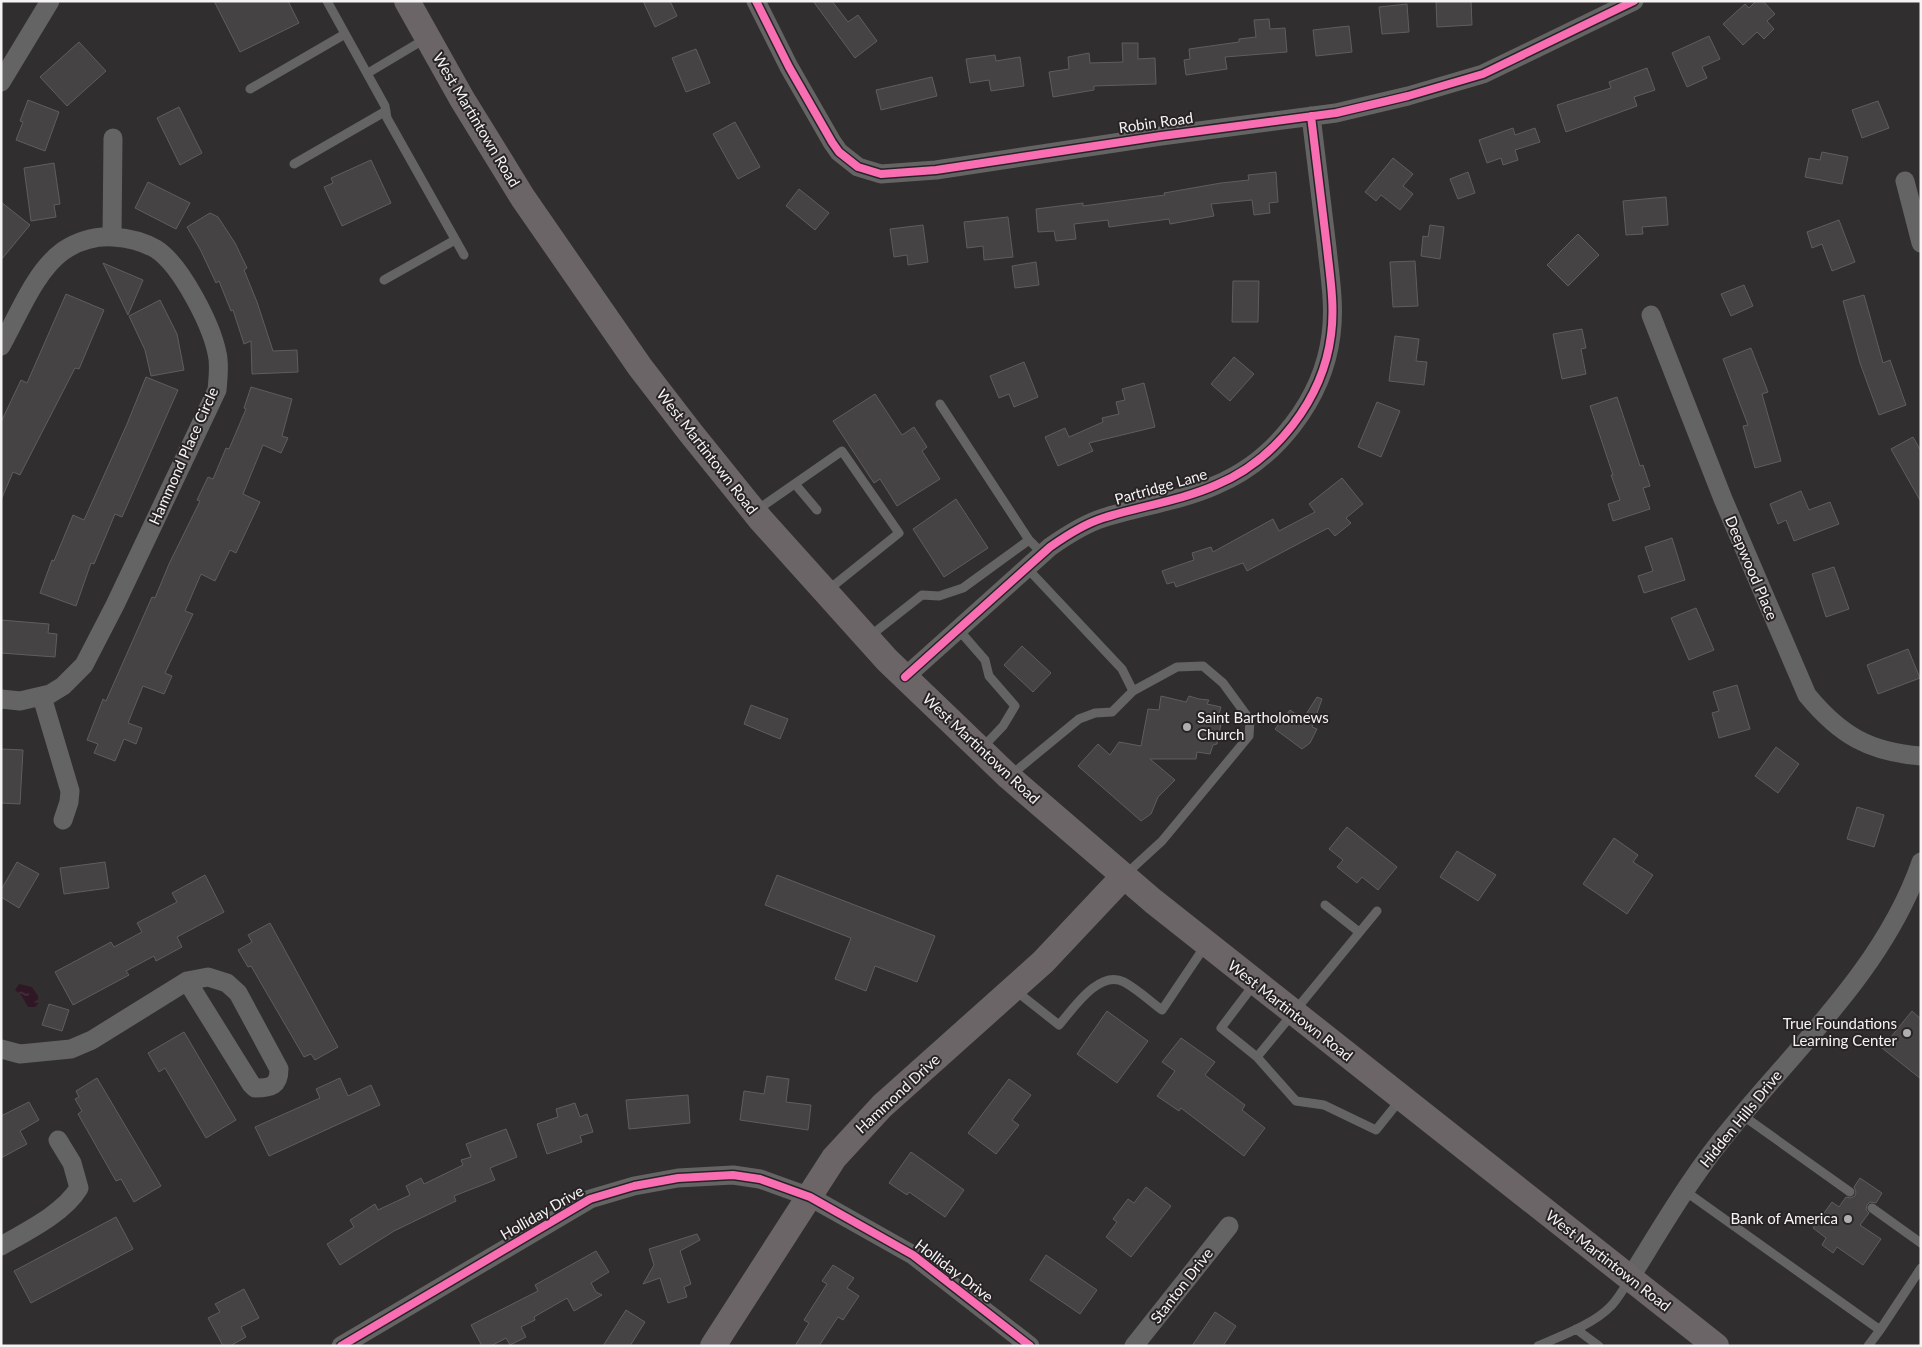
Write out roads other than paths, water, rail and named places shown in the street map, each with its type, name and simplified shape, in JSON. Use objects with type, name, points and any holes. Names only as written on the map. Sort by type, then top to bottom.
[{"type":"main road","name":"West Martintown Road","points":[[407,1],[462,99],[523,198],[593,300],[690,432],[754,512],[867,638],[979,751],[1124,876],[1255,983],[1716,1346]]},
{"type":"main road","name":"Hammond Drive","points":[[713,1346],[834,1158],[882,1106],[1043,962],[1124,876]]},
{"type":"street","points":[[1,82],[50,1]]},
{"type":"street","name":"Robin Road","points":[[756,1],[789,67],[832,142],[848,160],[858,167],[881,174],[936,170],[1161,136],[1336,114],[1408,96],[1483,74],[1634,1]]},
{"type":"street","name":"Partridge Lane","points":[[905,677],[1027,568],[1067,535],[1103,518],[1216,486],[1236,476],[1254,463],[1281,439],[1308,400],[1319,378],[1331,335],[1333,302],[1311,116]]},
{"type":"street","points":[[112,237],[113,138]]},
{"type":"street","points":[[1905,181],[1921,243]]},
{"type":"street","name":"Hammond Place Circle","points":[[1,346],[34,285],[53,259],[77,243],[90,239],[112,237],[132,239],[145,243],[163,255],[178,271],[201,310],[217,352],[219,374],[217,390],[115,605],[84,665],[63,686],[42,697],[20,701],[1,699]]},
{"type":"street","name":"Deepwood Place","points":[[1651,315],[1723,499],[1807,695],[1824,716],[1838,728],[1855,738],[1885,751],[1921,756]]},
{"type":"street","points":[[42,697],[70,791],[69,802],[63,820]]},
{"type":"street","name":"Hidden Hills Drive","points":[[1630,1278],[1705,1162],[1742,1115],[1842,999],[1885,937],[1901,908],[1921,862]]},
{"type":"street","points":[[1,1049],[20,1054],[71,1049],[92,1040],[187,981],[208,977],[227,983],[238,994],[279,1069],[279,1078],[276,1083],[263,1088],[256,1088],[251,1084],[187,981]]},
{"type":"street","points":[[1,1246],[31,1229],[63,1207],[73,1199],[79,1188],[72,1163],[58,1140]]},
{"type":"street","name":"Holliday Drive","points":[[341,1346],[590,1199],[634,1186],[656,1182],[701,1176],[733,1175],[760,1179],[810,1197],[913,1255],[1030,1346]]},
{"type":"street","name":"Stanton Drive","points":[[1134,1346],[1229,1226]]},
{"type":"lane","points":[[327,1],[385,106],[387,118],[464,255]]},
{"type":"lane","points":[[250,89],[345,34]]},
{"type":"lane","points":[[368,73],[427,38]]},
{"type":"lane","points":[[294,164],[386,111]]},
{"type":"lane","points":[[384,280],[455,240]]},
{"type":"lane","points":[[940,404],[1029,540],[1043,554]]},
{"type":"lane","points":[[754,512],[842,451],[899,533],[826,592]]},
{"type":"lane","points":[[795,484],[817,510]]},
{"type":"lane","points":[[867,638],[922,596],[939,596],[963,588],[1029,540]]},
{"type":"lane","points":[[1027,568],[1122,669],[1133,691]]},
{"type":"lane","points":[[958,629],[985,660],[989,676],[1014,706],[1003,726],[979,751]]},
{"type":"lane","points":[[1009,778],[1079,719],[1094,713],[1112,712],[1133,691],[1177,667],[1203,666],[1223,683],[1250,720],[1249,736],[1162,841],[1124,876]]},
{"type":"lane","points":[[1325,905],[1359,932]]},
{"type":"lane","points":[[1257,1057],[1377,910]]},
{"type":"lane","points":[[1013,989],[1059,1025],[1092,986],[1109,980],[1122,981],[1162,1010],[1207,944]]},
{"type":"lane","points":[[1255,983],[1221,1028],[1257,1057],[1296,1101],[1324,1105],[1376,1130],[1402,1098]]},
{"type":"lane","points":[[1742,1115],[1850,1192]]},
{"type":"lane","points":[[1685,1191],[1880,1330]]},
{"type":"lane","points":[[1872,1208],[1921,1243]]},
{"type":"lane","points":[[1868,1346],[1921,1268]]},
{"type":"lane","points":[[1538,1346],[1576,1329],[1601,1314],[1611,1306],[1630,1278]]},
{"type":"lane","points":[[1576,1329],[1599,1346]]},
{"type":"water","points":[[19,984],[32,987],[38,996],[38,1004],[35,1007],[28,1007],[21,995],[15,990]]},
{"type":"place","name":"Saint Bartholomews Church","points":[[1187,727]]},
{"type":"place","name":"True Foundations Learning Center","points":[[1907,1033]]},
{"type":"place","name":"Bank of America","points":[[1848,1219]]}]
